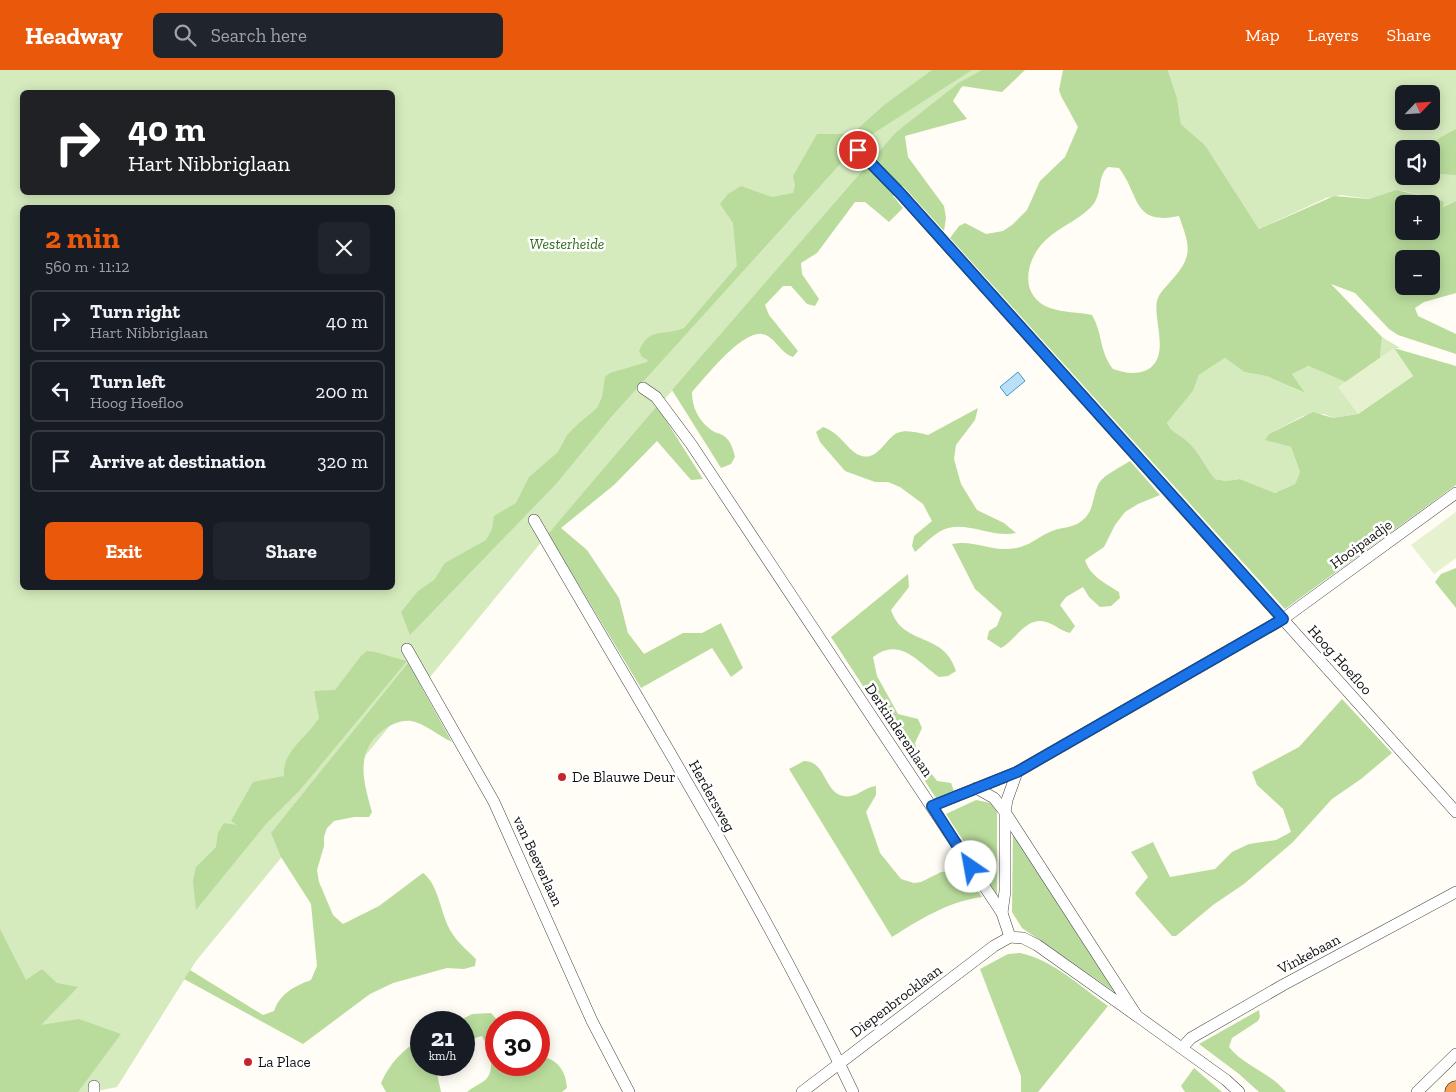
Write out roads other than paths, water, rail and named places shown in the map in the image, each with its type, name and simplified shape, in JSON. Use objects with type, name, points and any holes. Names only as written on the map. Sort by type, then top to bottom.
[{"type":"street","name":"Hoog Hoefloo","points":[[858,150],[901,194],[1456,812]]},
{"type":"street","name":"Derkinderenlaan","points":[[643,388],[656,397],[691,444],[1002,913],[1010,937]]},
{"type":"street","name":"Hooipaadje","points":[[932,806],[1017,772],[1283,619],[1456,494]]},
{"type":"street","name":"Herdersweg","points":[[534,520],[642,703],[780,947],[853,1092]]},
{"type":"street","name":"van Beeverlaan","points":[[407,649],[494,802],[592,1021],[630,1092]]},
{"type":"street","points":[[1002,913],[1005,891],[1005,812],[1007,800],[1017,772]]},
{"type":"street","points":[[976,788],[994,798],[1005,812],[1137,1016]]},
{"type":"street","name":"Vinkebaan","points":[[1182,1048],[1191,1038],[1284,984],[1456,892]]},
{"type":"street","name":"Diepenbrocklaan","points":[[802,1092],[994,946],[1010,937]]},
{"type":"street","points":[[1010,937],[1023,938],[1037,945],[1226,1080],[1239,1092]]},
{"type":"street","points":[[1417,1092],[1456,1054]]},
{"type":"water","points":[[1018,372],[1025,381],[1007,396],[1000,387]]},
{"type":"place","name":"De Blauwe Deur","points":[[562,777]]},
{"type":"place","name":"La Place","points":[[248,1062]]},
{"type":"park label","name":"Westerheide","points":[[567,244]]}]
